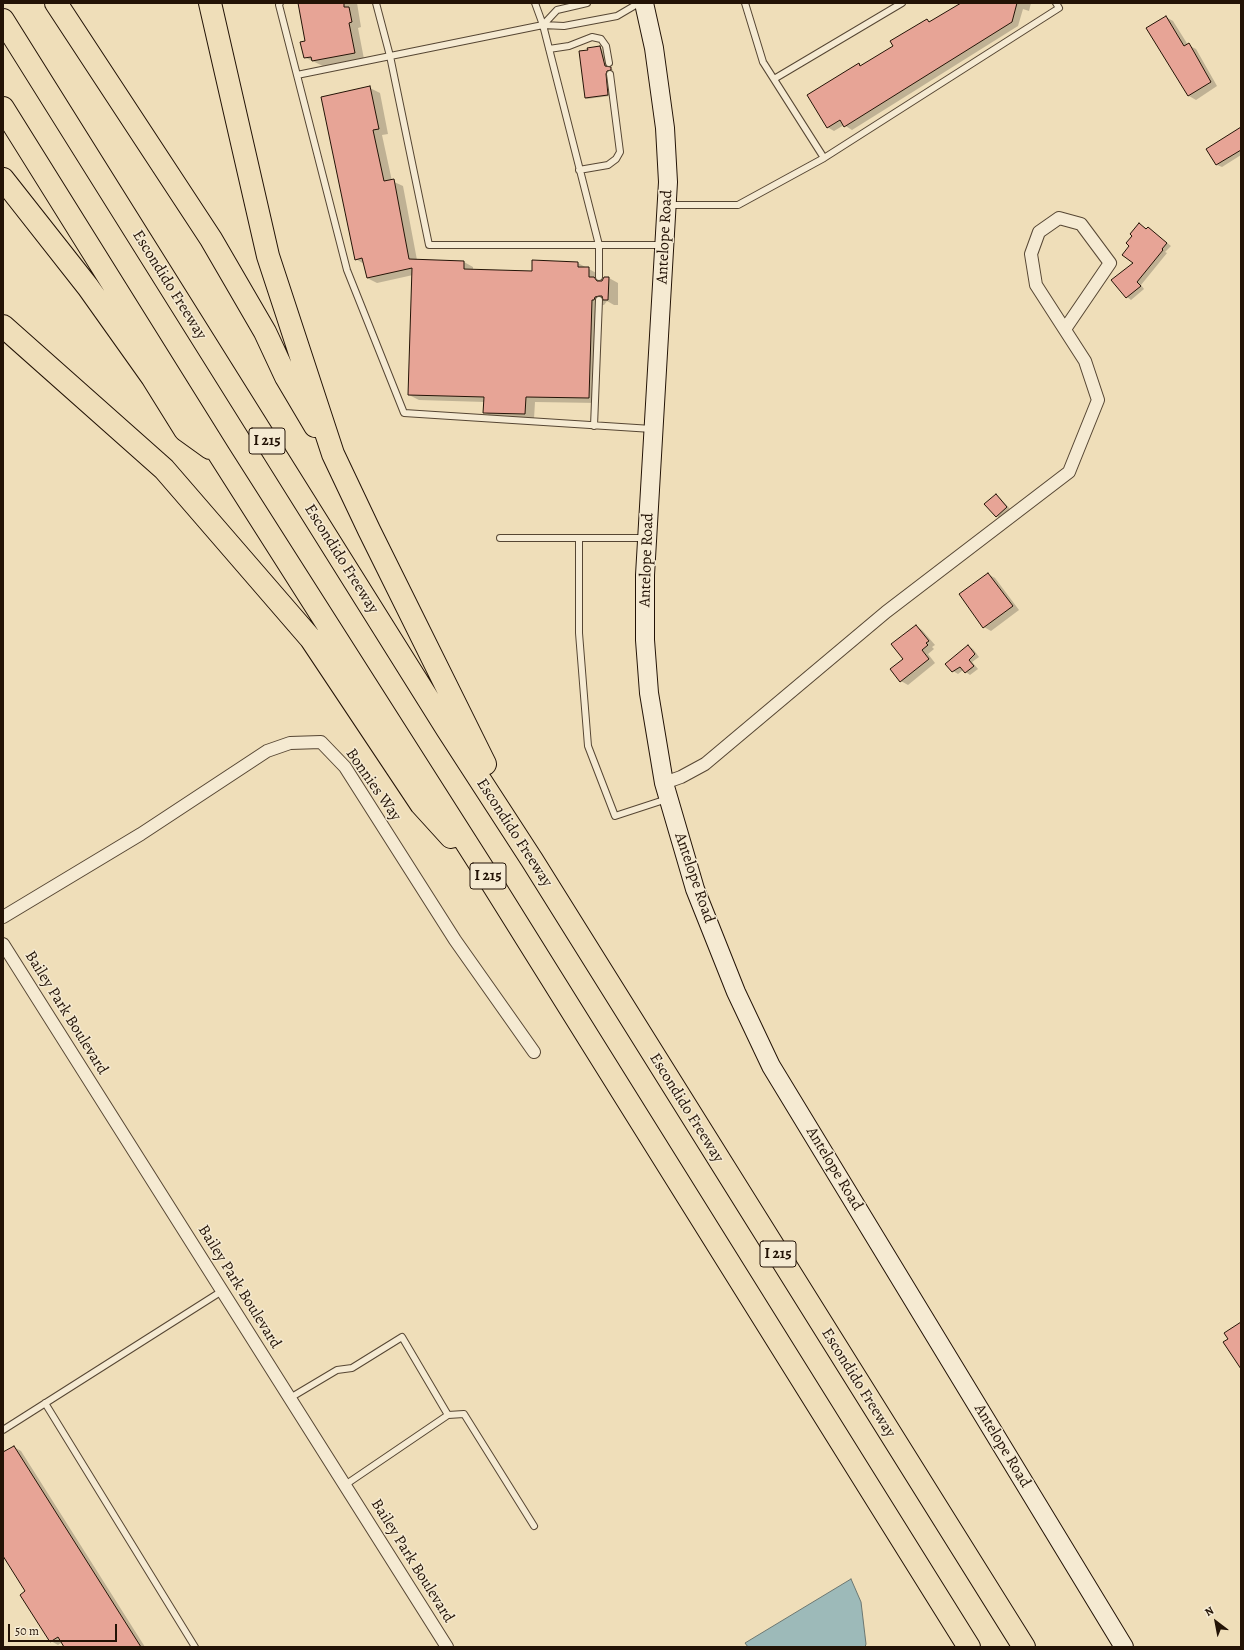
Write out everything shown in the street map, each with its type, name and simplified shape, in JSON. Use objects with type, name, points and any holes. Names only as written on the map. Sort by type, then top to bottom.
[{"type":"highway","points":[[56,3],[211,239],[265,332],[286,377],[313,424],[334,454]]},
{"type":"highway","points":[[210,3],[268,256],[293,336],[334,454],[369,530],[532,860]]},
{"type":"highway","name":"Escondido Freeway","points":[[3,20],[443,722],[532,860],[1024,1647]]},
{"type":"highway","name":"I 215","points":[[3,108],[219,454],[492,883],[969,1647]]},
{"type":"highway","points":[[3,179],[88,287],[152,377],[185,430],[219,454]]},
{"type":"highway","points":[[3,326],[164,469],[311,639],[421,804],[492,883]]},
{"type":"main road","name":"Antelope Road","points":[[644,3],[654,48],[664,128],[668,182],[645,575],[645,632],[649,693],[666,791],[695,889],[736,992],[772,1066],[1124,1647]]},
{"type":"street","points":[[666,791],[680,777],[705,764],[886,612],[1069,472],[1098,400],[1085,361],[1036,285],[1031,254],[1039,232],[1059,218],[1081,224],[1110,263],[1064,328]]},
{"type":"street","name":"Bonnies Way","points":[[3,917],[141,834],[268,751],[290,743],[321,742],[345,767],[455,940],[534,1052]]},
{"type":"street","name":"Bailey Park Boulevard","points":[[3,944],[447,1647]]},
{"type":"lane","points":[[280,3],[279,4],[347,270],[404,413],[654,430]]},
{"type":"lane","points":[[376,3],[390,56],[429,245],[664,245]]},
{"type":"lane","points":[[534,3],[543,25],[599,245],[598,277]]},
{"type":"lane","points":[[543,25],[557,10],[587,3]]},
{"type":"lane","points":[[297,75],[543,25],[564,26],[617,16],[639,3]]},
{"type":"lane","points":[[745,3],[763,62],[824,158]]},
{"type":"lane","points":[[774,79],[902,3]]},
{"type":"lane","points":[[667,205],[738,205],[824,158],[1059,8],[1056,3]]},
{"type":"lane","points":[[549,49],[570,46],[592,37],[601,39],[606,46],[608,63]]},
{"type":"lane","points":[[580,170],[608,165],[616,159],[620,152],[610,74]]},
{"type":"lane","points":[[594,426],[599,300]]},
{"type":"lane","points":[[500,538],[647,538]]},
{"type":"lane","points":[[579,538],[578,633],[588,746],[615,816],[666,791]]},
{"type":"lane","points":[[3,1430],[222,1291]]},
{"type":"lane","points":[[290,1398],[337,1370],[352,1368],[402,1337],[448,1415]]},
{"type":"lane","points":[[45,1403],[195,1647]]},
{"type":"lane","points":[[345,1485],[448,1415],[464,1414],[534,1526]]},
{"type":"water","points":[[851,1579],[861,1602],[866,1644],[865,1647],[748,1647],[745,1643]]},
{"type":"building","points":[[298,3],[344,3],[344,7],[349,7],[352,22],[349,23],[355,53],[312,61],[311,57],[304,58],[300,42],[305,41]]},
{"type":"building","points":[[961,3],[1017,3],[1012,22],[844,127],[840,120],[827,128],[807,95],[859,63],[860,66],[893,46],[890,41],[927,19],[929,22]]},
{"type":"building","points":[[1166,16],[1184,46],[1189,43],[1211,82],[1188,96],[1146,28]]},
{"type":"building","points":[[600,46],[605,66],[611,67],[611,70],[607,71],[606,74],[608,95],[585,98],[579,51]]},
{"type":"building","points":[[370,86],[379,129],[373,130],[384,181],[394,179],[409,259],[464,261],[464,269],[532,271],[532,260],[578,262],[578,267],[589,267],[589,277],[594,277],[597,281],[602,281],[604,277],[609,277],[608,300],[603,300],[602,296],[599,296],[592,300],[589,398],[526,397],[525,414],[483,413],[484,397],[408,395],[412,268],[367,278],[362,258],[355,260],[321,97]]},
{"type":"building","points":[[1241,127],[1241,150],[1216,165],[1206,149]]},
{"type":"building","points":[[1139,223],[1146,229],[1148,227],[1167,243],[1137,282],[1141,286],[1126,298],[1111,280],[1133,263],[1122,255],[1129,246],[1126,243],[1132,236],[1130,234]]},
{"type":"building","points":[[996,494],[1007,507],[996,517],[984,504]]},
{"type":"building","points":[[988,573],[1013,606],[983,628],[959,594]]},
{"type":"building","points":[[916,625],[929,641],[926,643],[928,645],[922,650],[929,659],[900,682],[890,669],[903,659],[891,644]]},
{"type":"building","points":[[968,645],[975,654],[969,660],[974,666],[965,673],[960,667],[952,672],[945,664]]},
{"type":"building","points":[[1241,1322],[1241,1369],[1223,1342],[1228,1339],[1224,1333]]},
{"type":"building","points":[[14,1446],[141,1647],[64,1647],[58,1637],[50,1642],[20,1595],[25,1591],[3,1556],[3,1452]]}]
